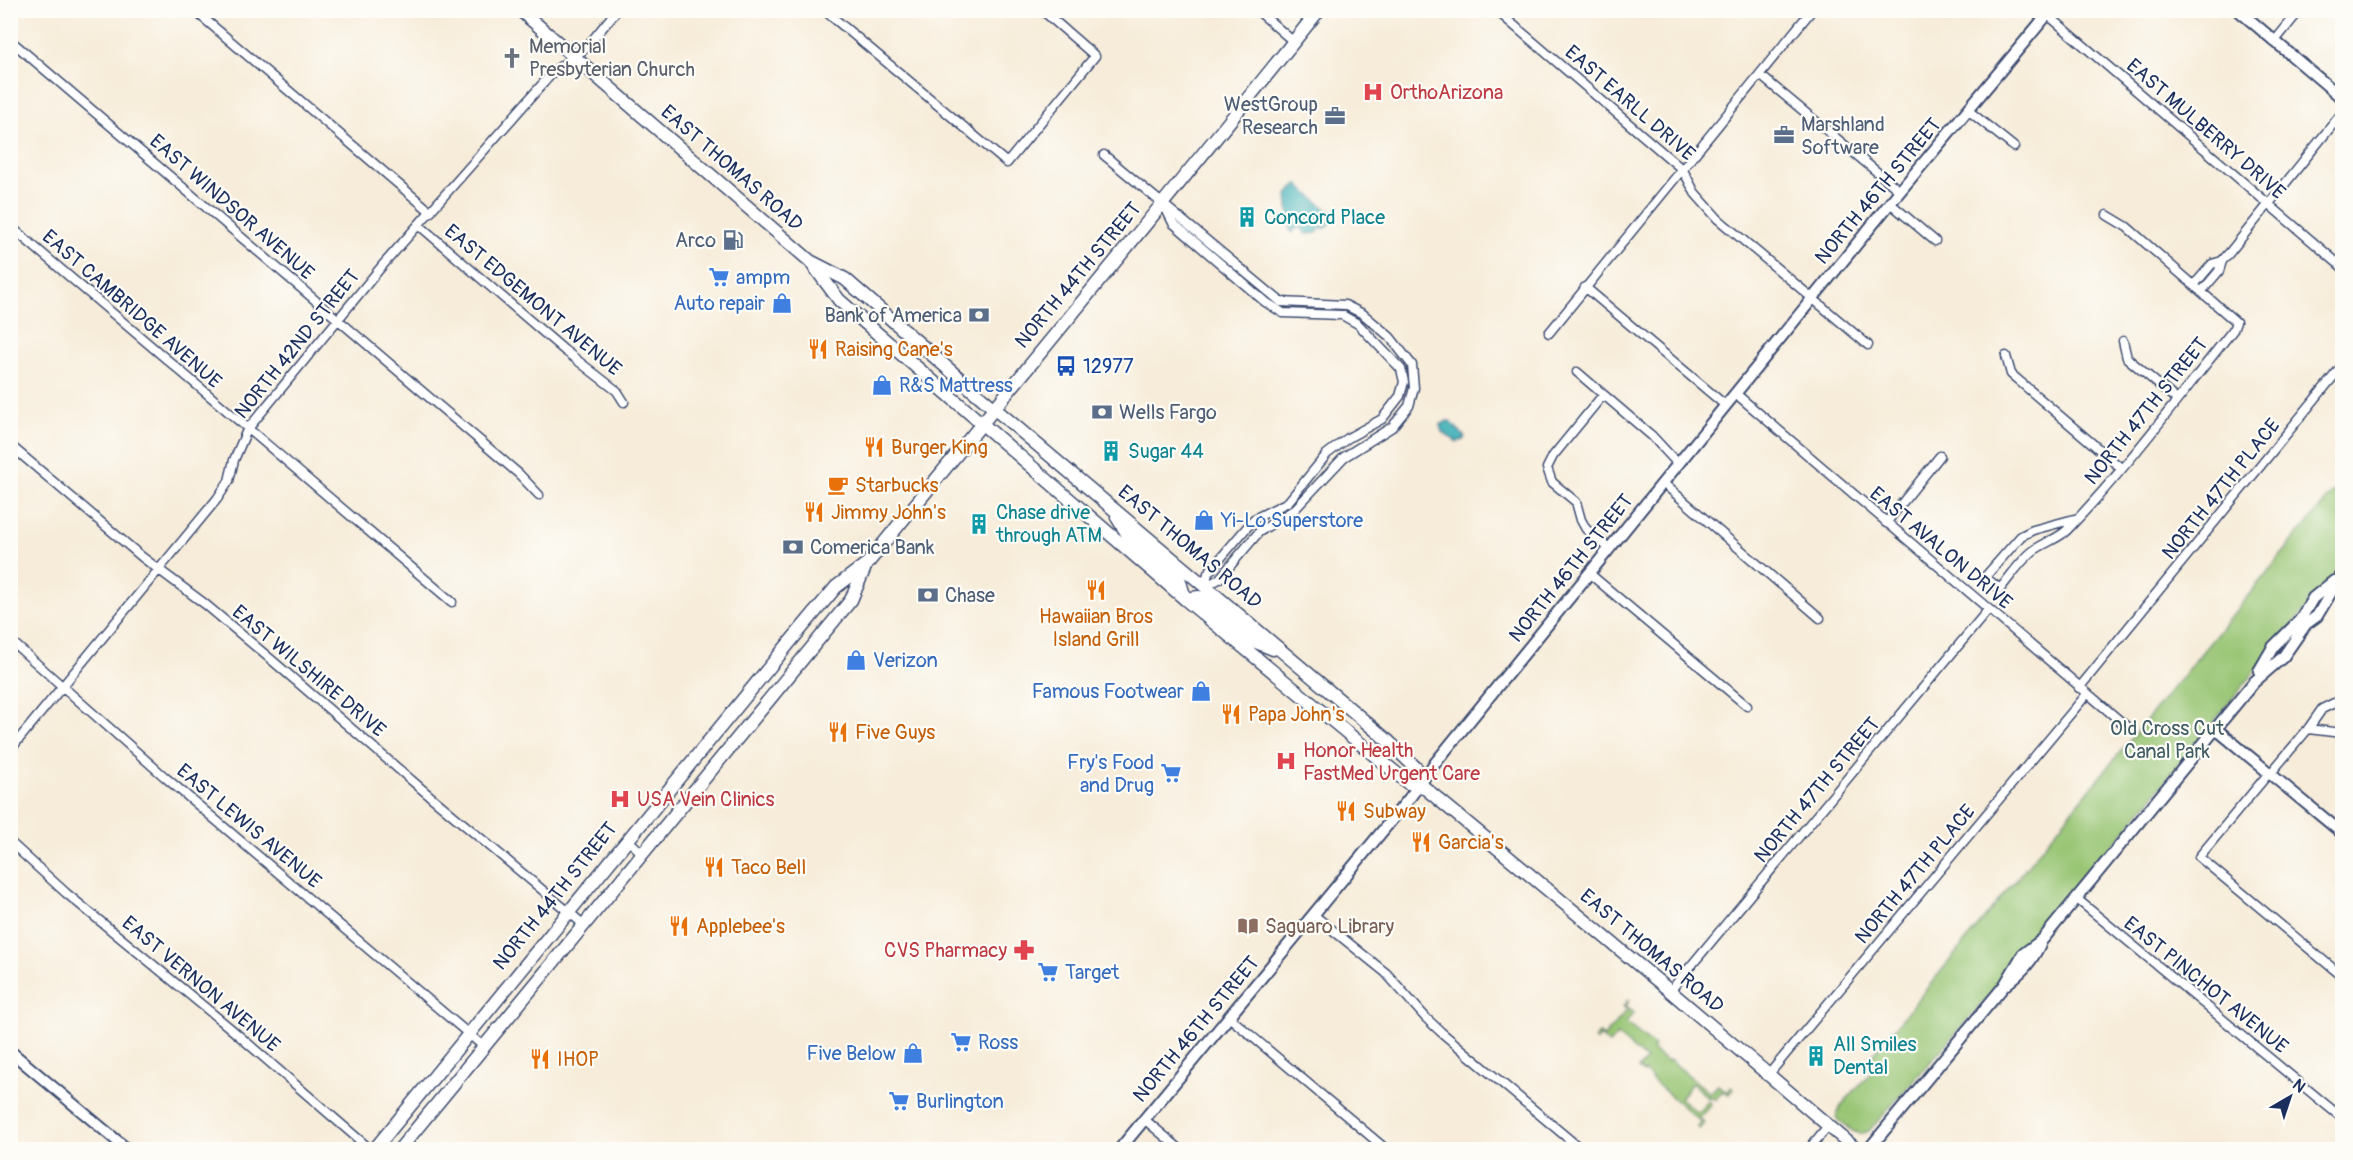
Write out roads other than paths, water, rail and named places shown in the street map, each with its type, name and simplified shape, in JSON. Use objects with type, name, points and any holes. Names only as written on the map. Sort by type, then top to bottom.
[{"type":"main road","name":"EAST THOMAS ROAD","points":[[520,10],[810,261],[839,300],[1185,599],[1408,783],[1420,784],[1857,1149]]},
{"type":"main road","name":"NORTH 44TH STREET","points":[[373,1149],[836,587],[866,565],[1319,10]]},
{"type":"main road","name":"EAST THOMAS ROAD","points":[[810,261],[845,279],[1387,740],[1417,769],[1420,784]]},
{"type":"main road","points":[[1110,506],[1128,535],[1179,578],[1185,599],[1199,597],[1256,642],[1285,654]]},
{"type":"main road","name":"NORTH 44TH STREET","points":[[399,1149],[851,600],[866,565]]},
{"type":"street","name":"EAST EDGEMONT AVENUE","points":[[194,10],[431,212]]},
{"type":"street","name":"NORTH 42ND STREET","points":[[10,750],[217,499],[229,481],[234,460],[247,430],[337,319],[554,71],[590,44],[617,10]]},
{"type":"street","points":[[824,10],[1007,163],[1095,56],[1042,10]]},
{"type":"street","points":[[1257,10],[1294,42]]},
{"type":"street","name":"EAST EARLL DRIVE","points":[[1496,10],[1683,170],[1695,193],[1718,219],[1868,345]]},
{"type":"street","points":[[1549,333],[1812,10]]},
{"type":"street","points":[[2238,10],[2343,98]]},
{"type":"street","points":[[2274,42],[2300,10]]},
{"type":"street","name":"NORTH 46TH STREET","points":[[1119,1149],[1314,915],[1890,203],[2050,13]]},
{"type":"street","name":"EAST MULBERRY DRIVE","points":[[2050,13],[2268,205],[2343,267]]},
{"type":"street","name":"EAST WINDSOR AVENUE","points":[[10,40],[519,474],[539,495]]},
{"type":"street","points":[[1760,75],[1900,191]]},
{"type":"street","points":[[1969,111],[2014,147]]},
{"type":"street","points":[[2106,215],[2127,227],[2198,287],[2212,264],[2222,261],[2343,113]]},
{"type":"street","points":[[1104,155],[1281,302],[1345,305],[1363,314],[1390,337],[1412,365],[1414,380],[1410,406],[1392,427],[1344,457],[1295,509],[1259,532],[1218,579],[1205,587]]},
{"type":"street","points":[[1890,203],[1935,241]]},
{"type":"street","points":[[1162,204],[1173,223],[1269,305],[1282,313],[1342,315],[1358,324],[1401,369],[1404,382],[1400,396],[1382,419],[1348,438],[1327,454],[1288,502],[1254,519],[1208,573],[1205,587]]},
{"type":"street","name":"EAST EDGEMONT AVENUE","points":[[419,225],[564,350],[617,391],[624,402]]},
{"type":"street","name":"EAST CAMBRIDGE AVENUE","points":[[10,226],[247,430],[452,602]]},
{"type":"street","points":[[1585,287],[1725,405]]},
{"type":"street","name":"NORTH 47TH STREET","points":[[2078,518],[2033,530],[2021,536],[1985,577],[2000,589],[2032,552],[2065,532],[2078,518],[2121,468],[2233,330],[2236,322],[2198,287]]},
{"type":"street","points":[[2123,341],[2127,358],[2177,400]]},
{"type":"street","points":[[2006,356],[2011,374],[2121,468]]},
{"type":"street","name":"NORTH 47TH PLACE","points":[[2079,688],[2343,366]]},
{"type":"street","points":[[1577,372],[1652,436],[1678,464]]},
{"type":"street","name":"EAST AVALON DRIVE","points":[[1735,393],[2126,726]]},
{"type":"street","points":[[1603,395],[1553,456],[1547,468],[1552,482],[1575,502],[1586,529],[1610,549]]},
{"type":"street","name":"EAST WILSHIRE DRIVE","points":[[10,445],[248,640],[584,924]]},
{"type":"street","points":[[1886,523],[1940,456]]},
{"type":"street","points":[[1663,483],[1820,618]]},
{"type":"street","points":[[1868,1149],[2004,986],[2023,954],[2043,939],[2077,899],[2254,682],[2256,674],[2280,639],[2289,633],[2300,620],[2313,598],[2343,573]]},
{"type":"street","points":[[1590,574],[1747,706]]},
{"type":"street","name":"NORTH 47TH STREET","points":[[1670,991],[1988,610]]},
{"type":"street","name":"EAST LEWIS AVENUE","points":[[10,640],[64,685],[166,778],[483,1046]]},
{"type":"street","name":"NORTH 47TH PLACE","points":[[1769,1074],[2087,694]]},
{"type":"street","points":[[2343,706],[2334,703],[2322,710],[2199,857],[2343,976]]},
{"type":"street","points":[[2216,729],[2343,833]]},
{"type":"street","points":[[2308,729],[2343,733]]},
{"type":"street","points":[[627,839],[642,853]]},
{"type":"street","name":"EAST VERNON AVENUE","points":[[10,842],[66,893],[373,1149]]},
{"type":"street","name":"EAST PINCHOT AVENUE","points":[[2077,899],[2342,1116]]},
{"type":"street","points":[[1314,915],[1386,973],[1441,1032],[1582,1149]]},
{"type":"street","points":[[1229,1017],[1387,1149]]},
{"type":"street","points":[[10,1051],[128,1149]]},
{"type":"street","points":[[1144,1119],[1180,1149]]},
{"type":"street","points":[[1808,1149],[1828,1126]]},
{"type":"water","points":[[1297,184],[1336,217],[1326,228],[1320,228],[1317,233],[1306,234],[1301,227],[1294,229],[1293,233],[1290,230],[1287,196]]},
{"type":"water","points":[[1450,421],[1465,437],[1463,440],[1457,442],[1442,432],[1440,425]]},
{"type":"place","name":"Memorial Presbyterian Church","points":[[512,58]]},
{"type":"place","name":"OrthoArizona","points":[[1373,92]]},
{"type":"place","name":"WestGroup Research","points":[[1335,116]]},
{"type":"place","name":"Marshland Software","points":[[1784,135]]},
{"type":"place","name":"Concord Place","points":[[1247,217]]},
{"type":"place","name":"Arco","points":[[733,240]]},
{"type":"place","name":"ampm","points":[[719,277]]},
{"type":"place","name":"Auto repair","points":[[782,303]]},
{"type":"place","name":"Bank of America","points":[[979,315]]},
{"type":"place","name":"Raising Cane's","points":[[818,349]]},
{"type":"place","name":"12977","points":[[1066,366]]},
{"type":"place","name":"R&S Mattress","points":[[882,385]]},
{"type":"place","name":"Wells Fargo","points":[[1102,412]]},
{"type":"place","name":"Burger King","points":[[874,447]]},
{"type":"place","name":"Sugar 44","points":[[1111,451]]},
{"type":"place","name":"Starbucks","points":[[838,485]]},
{"type":"place","name":"Jimmy John's","points":[[814,512]]},
{"type":"place","name":"Yi-Lo Superstore","points":[[1204,520]]},
{"type":"place","name":"Chase drive through ATM","points":[[979,524]]},
{"type":"place","name":"Comerica Bank","points":[[793,547]]},
{"type":"place","name":"Hawaiian Bros Island Grill","points":[[1096,590]]},
{"type":"place","name":"Chase","points":[[928,595]]},
{"type":"place","name":"Verizon","points":[[856,660]]},
{"type":"place","name":"Famous Footwear","points":[[1201,691]]},
{"type":"place","name":"Papa John's","points":[[1231,714]]},
{"type":"place","name":"Five Guys","points":[[838,732]]},
{"type":"place","name":"Honor Health FastMed Urgent Care","points":[[1286,761]]},
{"type":"place","name":"Fry's Food and Drug","points":[[1171,773]]},
{"type":"place","name":"USA Vein Clinics","points":[[620,799]]},
{"type":"place","name":"Subway","points":[[1346,811]]},
{"type":"place","name":"Garcia's","points":[[1421,842]]},
{"type":"place","name":"Taco Bell","points":[[714,867]]},
{"type":"place","name":"Applebee's","points":[[679,926]]},
{"type":"place","name":"Saguaro Library","points":[[1248,926]]},
{"type":"place","name":"CVS Pharmacy","points":[[1024,950]]},
{"type":"place","name":"Target","points":[[1048,972]]},
{"type":"place","name":"Ross","points":[[961,1042]]},
{"type":"place","name":"Five Below","points":[[913,1053]]},
{"type":"place","name":"All Smiles Dental","points":[[1816,1056]]},
{"type":"place","name":"IHOP","points":[[540,1059]]},
{"type":"place","name":"Burlington","points":[[899,1101]]},
{"type":"park label","name":"Old Cross Cut Canal Park","points":[[2167,740]]}]
